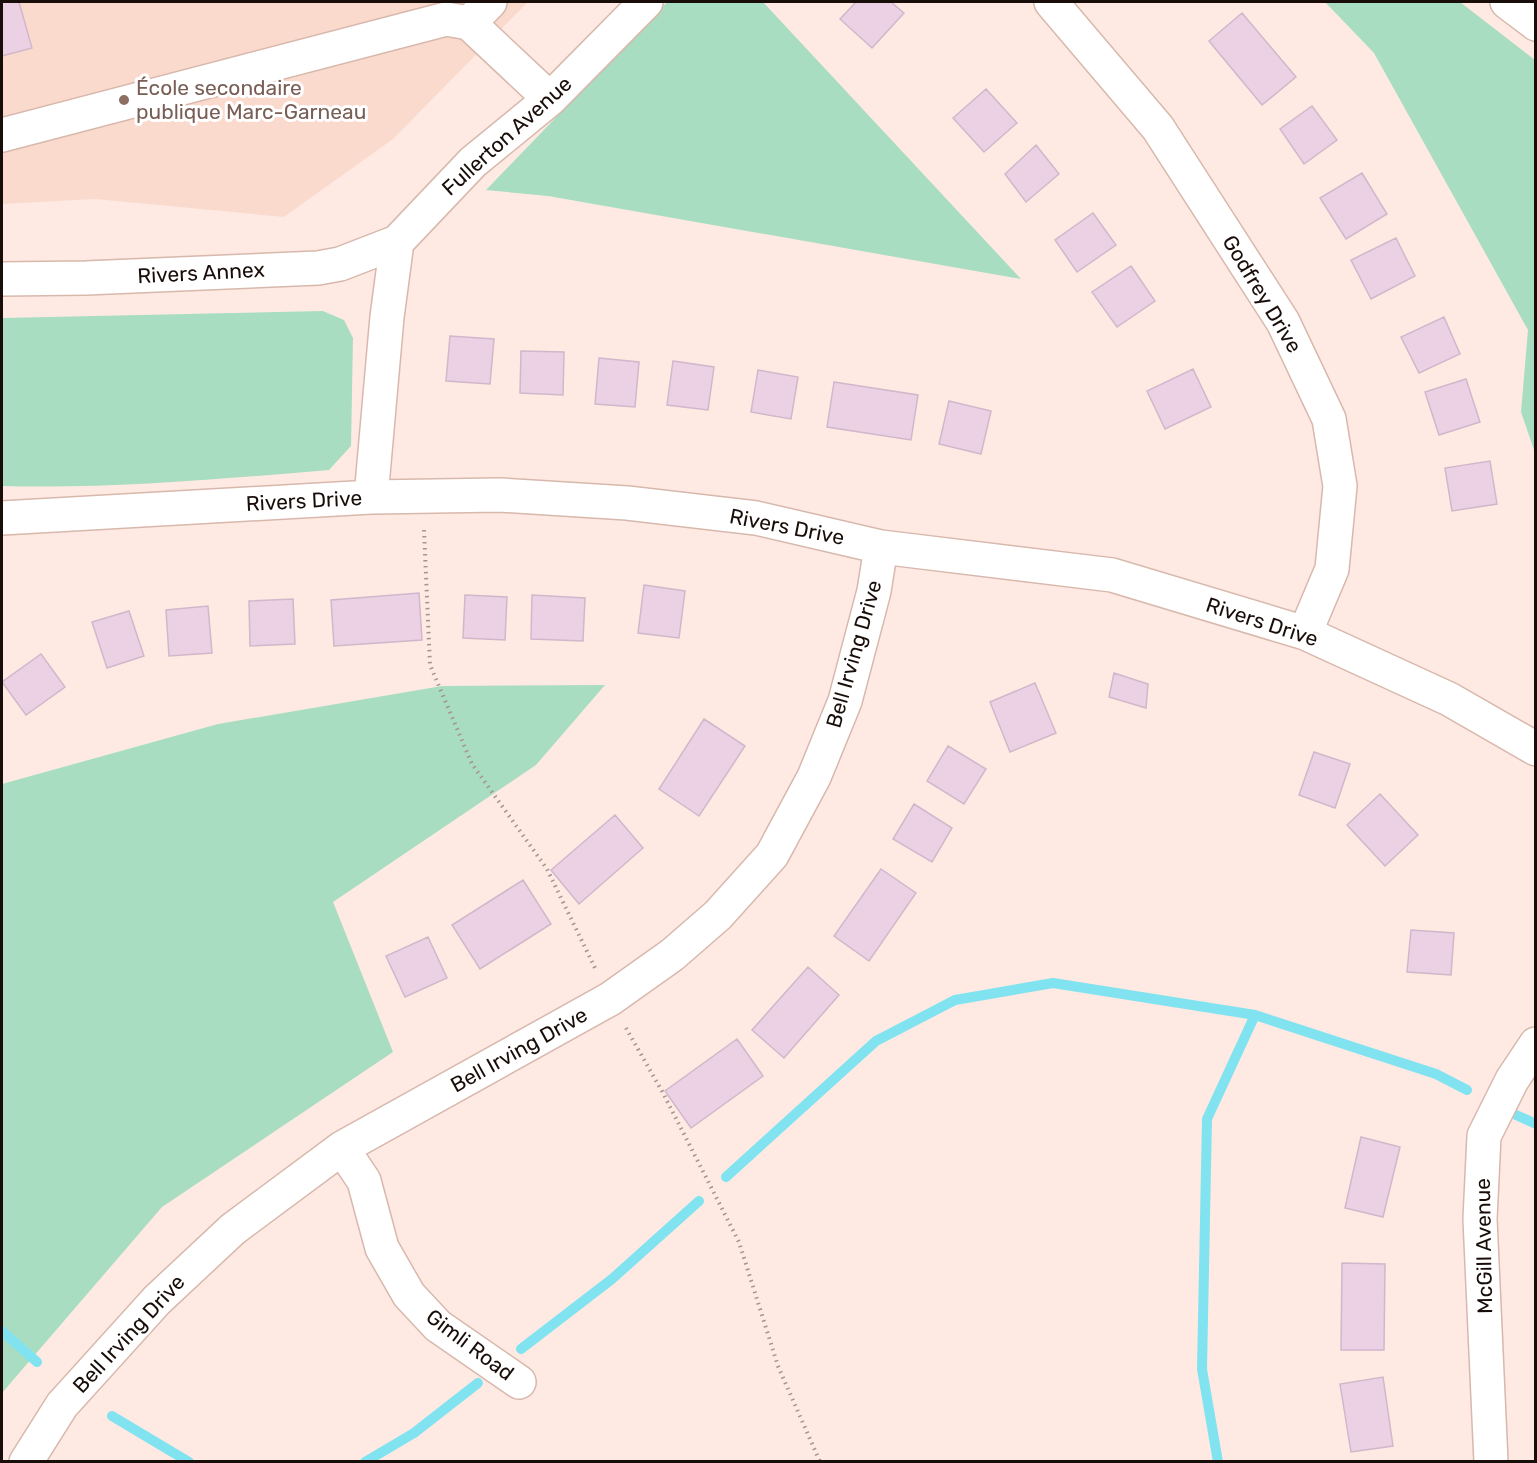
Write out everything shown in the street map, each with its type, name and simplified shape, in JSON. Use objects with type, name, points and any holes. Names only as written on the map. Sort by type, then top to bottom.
[{"type":"street","name":"Fullerton Avenue","points":[[397,242],[473,162],[550,99],[646,2]]},
{"type":"street","name":"Godfrey Drive","points":[[1051,2],[1158,128],[1283,322],[1329,419],[1340,486],[1332,569],[1305,633]]},
{"type":"street","points":[[1507,2],[1536,24]]},
{"type":"street","points":[[2,135],[480,12],[550,99]]},
{"type":"street","points":[[371,496],[387,317],[397,242]]},
{"type":"street","name":"Rivers Annex","points":[[2,279],[86,278],[318,268],[340,264],[397,242]]},
{"type":"street","name":"Rivers Drive","points":[[2,518],[371,496],[500,495],[627,503],[756,518],[881,547],[1112,575],[1305,633],[1449,699],[1536,749]]},
{"type":"street","name":"Bell Irving Drive","points":[[26,1461],[62,1405],[157,1300],[233,1229],[342,1148],[610,999],[672,955],[718,915],[772,855],[814,777],[845,701],[874,591],[881,547]]},
{"type":"street","name":"McGill Avenue","points":[[1491,1461],[1480,1219],[1484,1136],[1512,1080],[1536,1044]]},
{"type":"street","name":"Gimli Road","points":[[342,1148],[364,1181],[382,1248],[409,1295],[438,1326],[519,1382]]},
{"type":"path","points":[[423,497],[430,665],[472,764],[547,869],[610,999],[663,1093],[739,1242],[778,1366],[820,1461]]},
{"type":"shaded area","points":[[2,2],[528,2],[393,139],[284,217],[95,199],[2,204]]},
{"type":"green space","points":[[667,2],[763,2],[1021,279],[548,196],[486,190]]},
{"type":"green space","points":[[1325,2],[1460,2],[1535,60],[1535,453],[1521,412],[1528,330],[1374,53]]},
{"type":"green space","points":[[323,311],[344,320],[353,338],[351,446],[329,470],[124,485],[2,486],[2,318]]},
{"type":"green space","points":[[605,685],[536,765],[333,902],[393,1052],[162,1207],[2,1393],[2,784],[218,724],[442,686]]},
{"type":"building","points":[[2,2],[19,2],[32,48],[2,56]]},
{"type":"building","points":[[856,2],[891,2],[904,13],[872,48],[840,19]]},
{"type":"building","points":[[1242,13],[1296,77],[1262,105],[1209,41]]},
{"type":"building","points":[[986,89],[1017,123],[984,152],[953,118]]},
{"type":"building","points":[[1312,106],[1337,140],[1304,164],[1280,129]]},
{"type":"building","points":[[1036,145],[1059,174],[1026,202],[1005,174]]},
{"type":"building","points":[[1362,173],[1387,214],[1346,239],[1320,198]]},
{"type":"building","points":[[1093,213],[1116,245],[1077,272],[1055,240]]},
{"type":"building","points":[[1396,238],[1415,276],[1371,299],[1351,260]]},
{"type":"building","points":[[1131,266],[1155,301],[1117,327],[1092,292]]},
{"type":"building","points":[[1444,317],[1460,354],[1419,373],[1401,337]]},
{"type":"building","points":[[450,336],[494,339],[490,384],[446,381]]},
{"type":"building","points":[[521,351],[564,352],[563,395],[520,393]]},
{"type":"building","points":[[599,358],[639,362],[635,407],[595,404]]},
{"type":"building","points":[[673,361],[714,367],[708,410],[667,405]]},
{"type":"building","points":[[1193,369],[1211,407],[1165,429],[1147,391]]},
{"type":"building","points":[[758,370],[798,377],[791,419],[751,412]]},
{"type":"building","points":[[1466,379],[1480,422],[1439,435],[1425,392]]},
{"type":"building","points":[[834,382],[918,395],[911,440],[827,427]]},
{"type":"building","points":[[949,401],[991,411],[981,454],[939,444]]},
{"type":"building","points":[[1490,461],[1497,504],[1452,511],[1445,468]]},
{"type":"building","points":[[644,585],[685,591],[679,638],[638,633]]},
{"type":"building","points":[[419,593],[422,640],[334,646],[331,600]]},
{"type":"building","points":[[465,595],[507,597],[505,640],[463,638]]},
{"type":"building","points":[[532,595],[585,598],[583,641],[531,639]]},
{"type":"building","points":[[293,599],[295,644],[250,646],[249,601]]},
{"type":"building","points":[[208,606],[212,653],[169,656],[166,610]]},
{"type":"building","points":[[129,611],[144,656],[107,668],[92,622]]},
{"type":"building","points":[[41,654],[65,687],[26,715],[2,682]]},
{"type":"building","points":[[1114,673],[1148,684],[1146,708],[1109,697]]},
{"type":"building","points":[[1035,683],[1056,733],[1010,752],[990,702]]},
{"type":"building","points":[[704,719],[745,746],[699,816],[659,789]]},
{"type":"building","points":[[948,746],[986,769],[964,804],[927,781]]},
{"type":"building","points":[[1314,752],[1350,764],[1335,808],[1299,795]]},
{"type":"building","points":[[1380,794],[1418,835],[1385,866],[1347,825]]},
{"type":"building","points":[[914,804],[952,828],[932,862],[893,839]]},
{"type":"building","points":[[615,815],[643,848],[579,904],[551,870]]},
{"type":"building","points":[[881,869],[916,893],[869,961],[834,936]]},
{"type":"building","points":[[523,880],[551,924],[480,969],[452,925]]},
{"type":"building","points":[[1411,930],[1454,933],[1451,975],[1407,972]]},
{"type":"building","points":[[428,937],[447,978],[405,997],[386,956]]},
{"type":"building","points":[[808,967],[839,995],[784,1058],[752,1030]]},
{"type":"building","points":[[737,1039],[763,1076],[691,1128],[665,1091]]},
{"type":"building","points":[[1361,1137],[1400,1147],[1383,1217],[1345,1208]]},
{"type":"building","points":[[1342,1263],[1385,1264],[1384,1350],[1341,1350]]},
{"type":"building","points":[[1383,1377],[1393,1446],[1351,1452],[1340,1384]]},
{"type":"waterway","points":[[726,1177],[876,1041],[955,1000],[1053,983],[1255,1015],[1436,1074],[1467,1090]]},
{"type":"waterway","points":[[1218,1462],[1202,1369],[1207,1119],[1255,1015]]},
{"type":"waterway","points":[[1516,1115],[1536,1124]]},
{"type":"waterway","points":[[521,1349],[612,1279],[699,1201]]},
{"type":"waterway","points":[[2,1331],[37,1362]]},
{"type":"waterway","points":[[365,1462],[414,1433],[478,1383]]},
{"type":"waterway","points":[[112,1416],[189,1462]]},
{"type":"place","name":"École secondaire publique Marc-Garneau","points":[[124,100]]}]
